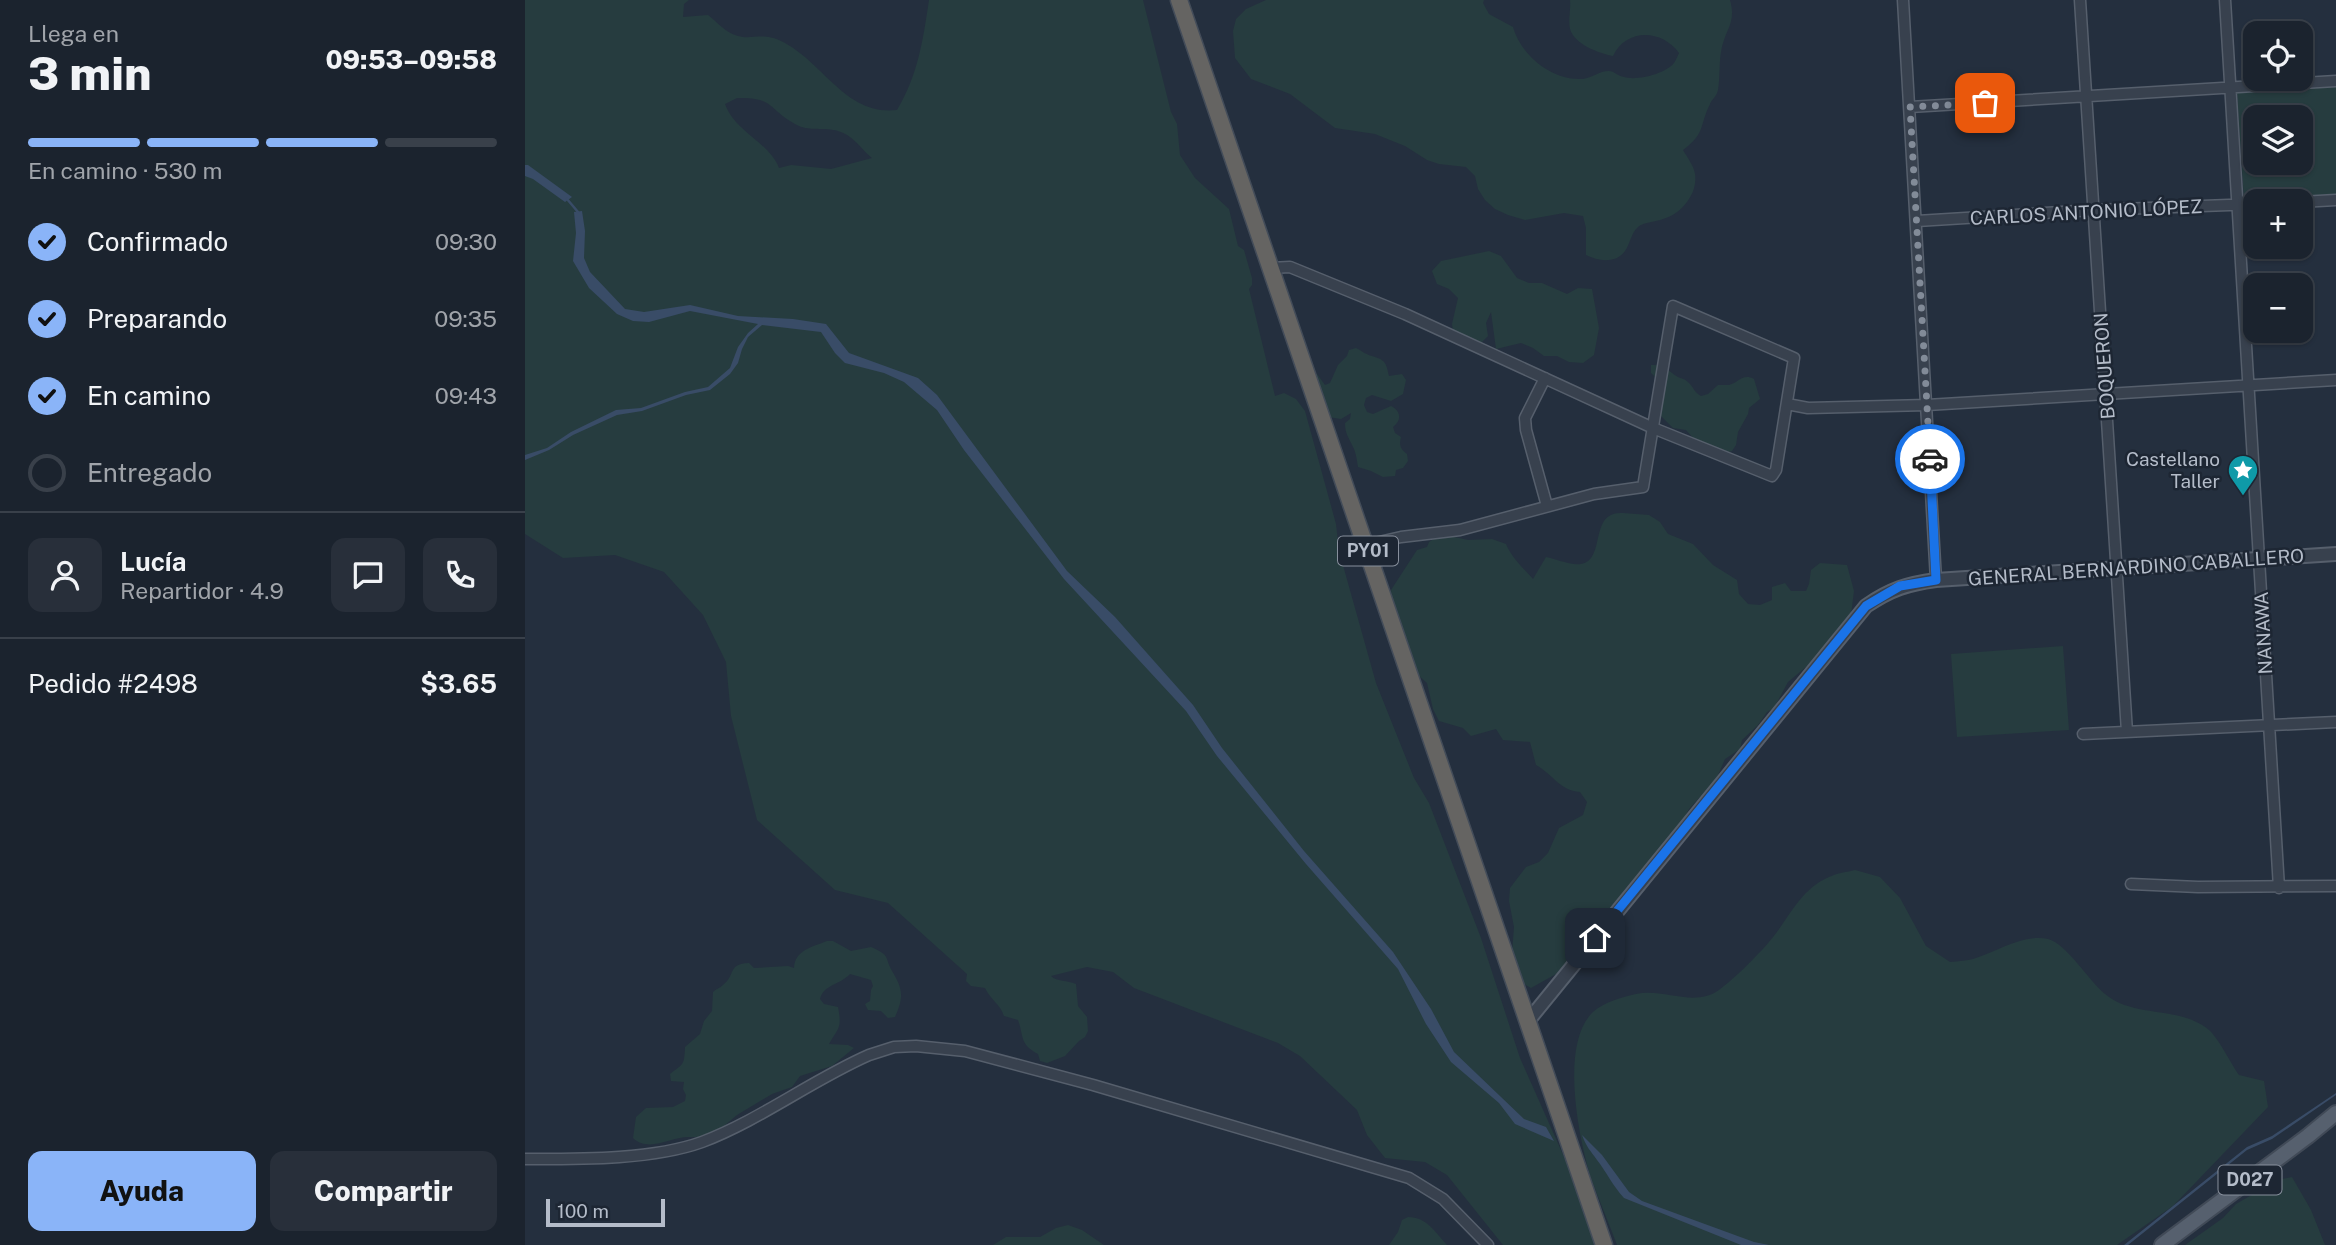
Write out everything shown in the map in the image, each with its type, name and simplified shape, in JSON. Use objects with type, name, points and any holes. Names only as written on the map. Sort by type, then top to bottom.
[{"type":"highway","name":"PY01","points":[[1179,0],[1604,1245]]},
{"type":"main road","name":"D027","points":[[2162,1245],[2336,1112]]},
{"type":"street","points":[[1903,0],[1936,580]]},
{"type":"street","name":"BOQUERON","points":[[2080,0],[2127,732]]},
{"type":"street","name":"NANAWA","points":[[2225,0],[2279,888]]},
{"type":"street","points":[[1910,107],[2336,81]]},
{"type":"street","points":[[2313,201],[2336,200]]},
{"type":"street","name":"CARLOS ANTONIO LÓPEZ","points":[[1917,221],[2243,205]]},
{"type":"street","points":[[1271,268],[1290,267],[1405,314],[1653,428],[1772,476],[1776,470],[1794,358],[1672,306],[1653,428],[1643,487],[1594,494],[1460,530],[1401,537],[1366,545]]},
{"type":"street","points":[[1545,378],[1525,418],[1547,506]]},
{"type":"street","points":[[1787,404],[1808,408],[1927,405],[2336,380]]},
{"type":"street","name":"GENERAL BERNARDINO CABALLERO","points":[[1528,1021],[1866,606],[1900,586],[1936,580],[2336,554]]},
{"type":"street","points":[[2083,734],[2336,722]]},
{"type":"street","points":[[2131,884],[2279,888],[2336,886]]},
{"type":"street","points":[[525,1159],[605,1157],[684,1147],[721,1133],[869,1055],[894,1047],[939,1047],[965,1051],[1093,1085],[1409,1178],[1443,1199],[1488,1245]]},
{"type":"green space","points":[[525,0],[689,0],[684,4],[683,17],[708,15],[734,35],[769,37],[781,41],[796,50],[835,85],[863,105],[879,110],[897,110],[915,70],[929,0],[1143,0],[1171,112],[1177,124],[1180,155],[1195,178],[1229,209],[1238,246],[1244,250],[1252,278],[1249,289],[1275,396],[1284,393],[1296,399],[1305,411],[1336,524],[1339,551],[1376,683],[1414,778],[1429,803],[1481,938],[1520,1058],[1589,1213],[1596,1245],[1503,1245],[1447,1175],[1425,1162],[1385,1158],[1367,1135],[1357,1110],[1300,1056],[1278,1043],[1134,988],[1113,972],[1087,967],[1051,976],[1076,984],[1078,1006],[1087,1017],[1088,1031],[1065,1056],[1047,1063],[1040,1061],[1038,1054],[1025,1043],[1018,1020],[1004,1016],[985,988],[971,986],[966,981],[967,974],[888,903],[835,890],[757,820],[731,716],[726,662],[703,615],[664,572],[615,555],[563,558],[525,534]],"holes":[[[737,98],[749,98],[770,105],[786,119],[800,126],[843,133],[872,158],[831,169],[791,165],[779,168],[768,151],[736,122],[725,104]]]},
{"type":"green space","points":[[1266,0],[1484,0],[1489,14],[1513,27],[1523,47],[1539,64],[1560,76],[1583,79],[1609,71],[1630,78],[1651,76],[1670,67],[1679,53],[1663,39],[1645,35],[1626,40],[1613,56],[1588,47],[1577,40],[1570,29],[1570,0],[1730,0],[1732,15],[1721,52],[1717,92],[1699,134],[1683,150],[1695,174],[1691,196],[1676,213],[1638,227],[1625,251],[1617,258],[1601,260],[1586,255],[1583,216],[1564,213],[1525,220],[1508,215],[1485,200],[1478,189],[1475,176],[1466,167],[1427,160],[1405,146],[1375,134],[1335,128],[1290,94],[1251,79],[1235,58],[1233,31],[1236,19],[1246,9]]},
{"type":"green space","points":[[2336,86],[2336,194],[2313,196],[2313,189],[2243,189],[2237,93],[2313,91],[2313,88]]},
{"type":"green space","points":[[1489,251],[1501,256],[1517,278],[1529,283],[1542,283],[1567,294],[1578,288],[1592,289],[1599,328],[1594,355],[1583,363],[1569,362],[1557,356],[1544,356],[1521,343],[1496,349],[1491,312],[1486,323],[1488,336],[1478,346],[1454,337],[1452,324],[1458,298],[1449,289],[1437,284],[1432,271],[1441,261]]},
{"type":"green space","points":[[1356,348],[1382,360],[1389,376],[1402,374],[1406,380],[1403,394],[1391,401],[1372,395],[1366,398],[1364,405],[1367,412],[1373,414],[1391,406],[1398,413],[1399,419],[1393,427],[1395,433],[1401,437],[1401,447],[1407,454],[1408,461],[1403,468],[1396,470],[1395,476],[1383,477],[1358,467],[1345,427],[1351,413],[1341,419],[1328,417],[1311,376],[1317,374],[1325,385],[1330,383],[1349,350]]},
{"type":"green space","points":[[1651,365],[1663,367],[1685,380],[1701,396],[1708,394],[1718,385],[1729,385],[1746,377],[1754,379],[1760,399],[1749,408],[1732,451],[1726,453],[1695,440],[1686,430],[1673,428],[1658,413],[1661,382],[1651,373]]},
{"type":"green space","points":[[1613,514],[1649,515],[1660,522],[1668,534],[1693,544],[1713,565],[1737,580],[1739,594],[1748,604],[1760,605],[1772,600],[1772,587],[1785,583],[1791,591],[1806,591],[1811,570],[1820,563],[1847,565],[1854,591],[1849,631],[1788,682],[1774,708],[1767,712],[1742,740],[1740,749],[1725,759],[1711,791],[1699,798],[1689,809],[1680,826],[1639,879],[1626,888],[1606,924],[1556,974],[1531,988],[1519,981],[1512,953],[1514,927],[1509,901],[1510,888],[1526,867],[1539,862],[1548,853],[1559,828],[1583,815],[1587,802],[1580,792],[1562,785],[1536,765],[1530,742],[1503,740],[1496,729],[1471,736],[1463,728],[1439,721],[1433,709],[1427,683],[1417,674],[1394,632],[1391,590],[1417,550],[1427,547],[1429,542],[1441,534],[1468,540],[1492,539],[1506,544],[1533,579],[1546,557],[1574,564],[1590,559],[1605,520]]},
{"type":"green space","points":[[2063,646],[2069,730],[1957,737],[1951,654]]},
{"type":"green space","points":[[1855,870],[1880,877],[1900,898],[1926,946],[1950,962],[1973,959],[2020,941],[2048,939],[2062,947],[2105,994],[2117,1002],[2197,1022],[2213,1034],[2239,1075],[2264,1081],[2268,1107],[2173,1206],[2117,1245],[1617,1245],[1592,1181],[1578,1118],[1574,1069],[1583,1027],[1597,1008],[1636,994],[1657,993],[1689,998],[1709,995],[1719,990],[1764,948],[1810,889],[1832,876]]},
{"type":"green space","points":[[827,941],[833,941],[851,951],[871,947],[886,957],[900,988],[900,1004],[895,1017],[888,1018],[881,1011],[868,1010],[865,1004],[870,1001],[873,986],[871,980],[850,974],[825,990],[820,999],[824,1004],[838,1007],[839,1027],[829,1044],[854,1048],[832,1066],[800,1076],[792,1087],[772,1094],[737,1115],[711,1137],[681,1138],[653,1144],[639,1142],[633,1138],[636,1117],[646,1108],[673,1107],[685,1101],[684,1082],[671,1081],[670,1074],[682,1064],[685,1047],[700,1034],[704,1021],[712,1011],[713,992],[727,981],[737,965],[749,963],[754,968],[794,968],[801,953]]},
{"type":"green space","points":[[2292,1177],[2311,1210],[2325,1245],[2185,1245],[2223,1218],[2236,1204],[2278,1180]]},
{"type":"green space","points":[[1408,1217],[1426,1222],[1447,1245],[1389,1245],[1402,1220]]},
{"type":"green space","points":[[1068,1225],[1082,1230],[1104,1245],[993,1245],[1006,1237],[1040,1237]]},
{"type":"water","points":[[525,165],[572,197],[565,202],[525,176]]},
{"type":"water","points":[[582,211],[585,231],[584,258],[590,272],[625,309],[644,312],[690,305],[738,316],[826,324],[849,353],[918,378],[937,395],[1067,571],[1115,617],[1193,705],[1222,748],[1304,851],[1393,952],[1431,1009],[1454,1052],[1524,1119],[1546,1127],[1554,1141],[1515,1124],[1499,1103],[1451,1062],[1426,1024],[1398,969],[1306,864],[1217,756],[1186,711],[1064,579],[964,450],[937,410],[904,382],[884,373],[845,363],[821,332],[762,325],[748,337],[738,363],[730,374],[710,390],[686,395],[642,411],[617,415],[525,460],[525,455],[547,448],[571,432],[616,410],[641,408],[685,392],[708,387],[730,368],[738,347],[758,324],[690,311],[649,322],[633,321],[617,314],[589,288],[573,261],[576,233],[574,212]]},
{"type":"water","points":[[2336,1093],[2272,1139],[2247,1150],[2128,1245],[2124,1245],[2247,1147],[2272,1136]]},
{"type":"water","points":[[1582,1135],[1602,1155],[1629,1192],[1642,1201],[1769,1245],[1741,1245],[1624,1198]]},
{"type":"waterway","points":[[567,199],[578,212]]},
{"type":"way so far","points":[[1930,459],[1910,107],[1985,103]]},
{"type":"place","name":"Castellano Taller","points":[[2243,497]]},
{"type":"route","points":[[1595,938],[1866,606],[1900,586],[1936,580],[1930,459]]}]
